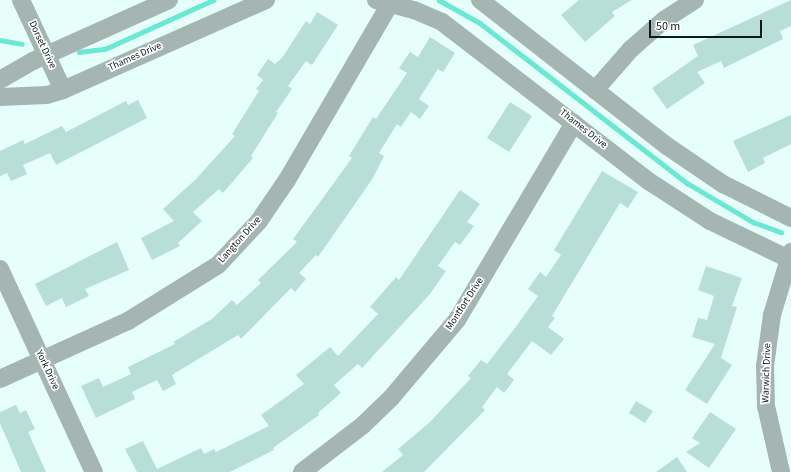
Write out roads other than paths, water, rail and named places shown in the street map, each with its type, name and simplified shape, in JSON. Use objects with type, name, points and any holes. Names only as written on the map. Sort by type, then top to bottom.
[{"type":"street","name":"Dorset Drive","points":[[21,0],[63,90]]},
{"type":"street","points":[[0,80],[47,56],[169,0]]},
{"type":"street","name":"Thames Drive","points":[[0,97],[47,95],[63,90],[266,0]]},
{"type":"street","points":[[480,0],[667,146],[723,184],[789,211]]},
{"type":"street","points":[[595,90],[631,49],[664,20],[695,0]]},
{"type":"street","name":"Thames Drive","points":[[383,2],[414,10],[458,32],[574,123],[689,208],[733,234],[790,257]]},
{"type":"street","name":"Langton Drive","points":[[0,380],[128,321],[218,265],[259,221],[287,180],[383,2]]},
{"type":"street","name":"Montfort Drive","points":[[302,472],[363,426],[391,398],[457,320],[574,123]]},
{"type":"street","name":"Warwich Drive","points":[[781,472],[766,406],[765,366],[772,315],[790,257]]},
{"type":"street","name":"York Drive","points":[[0,269],[94,472]]},
{"type":"waterway","points":[[79,52],[105,49],[213,0]]},
{"type":"waterway","points":[[439,0],[480,23],[687,183],[753,222],[781,232]]},
{"type":"waterway","points":[[0,40],[22,44]]}]
